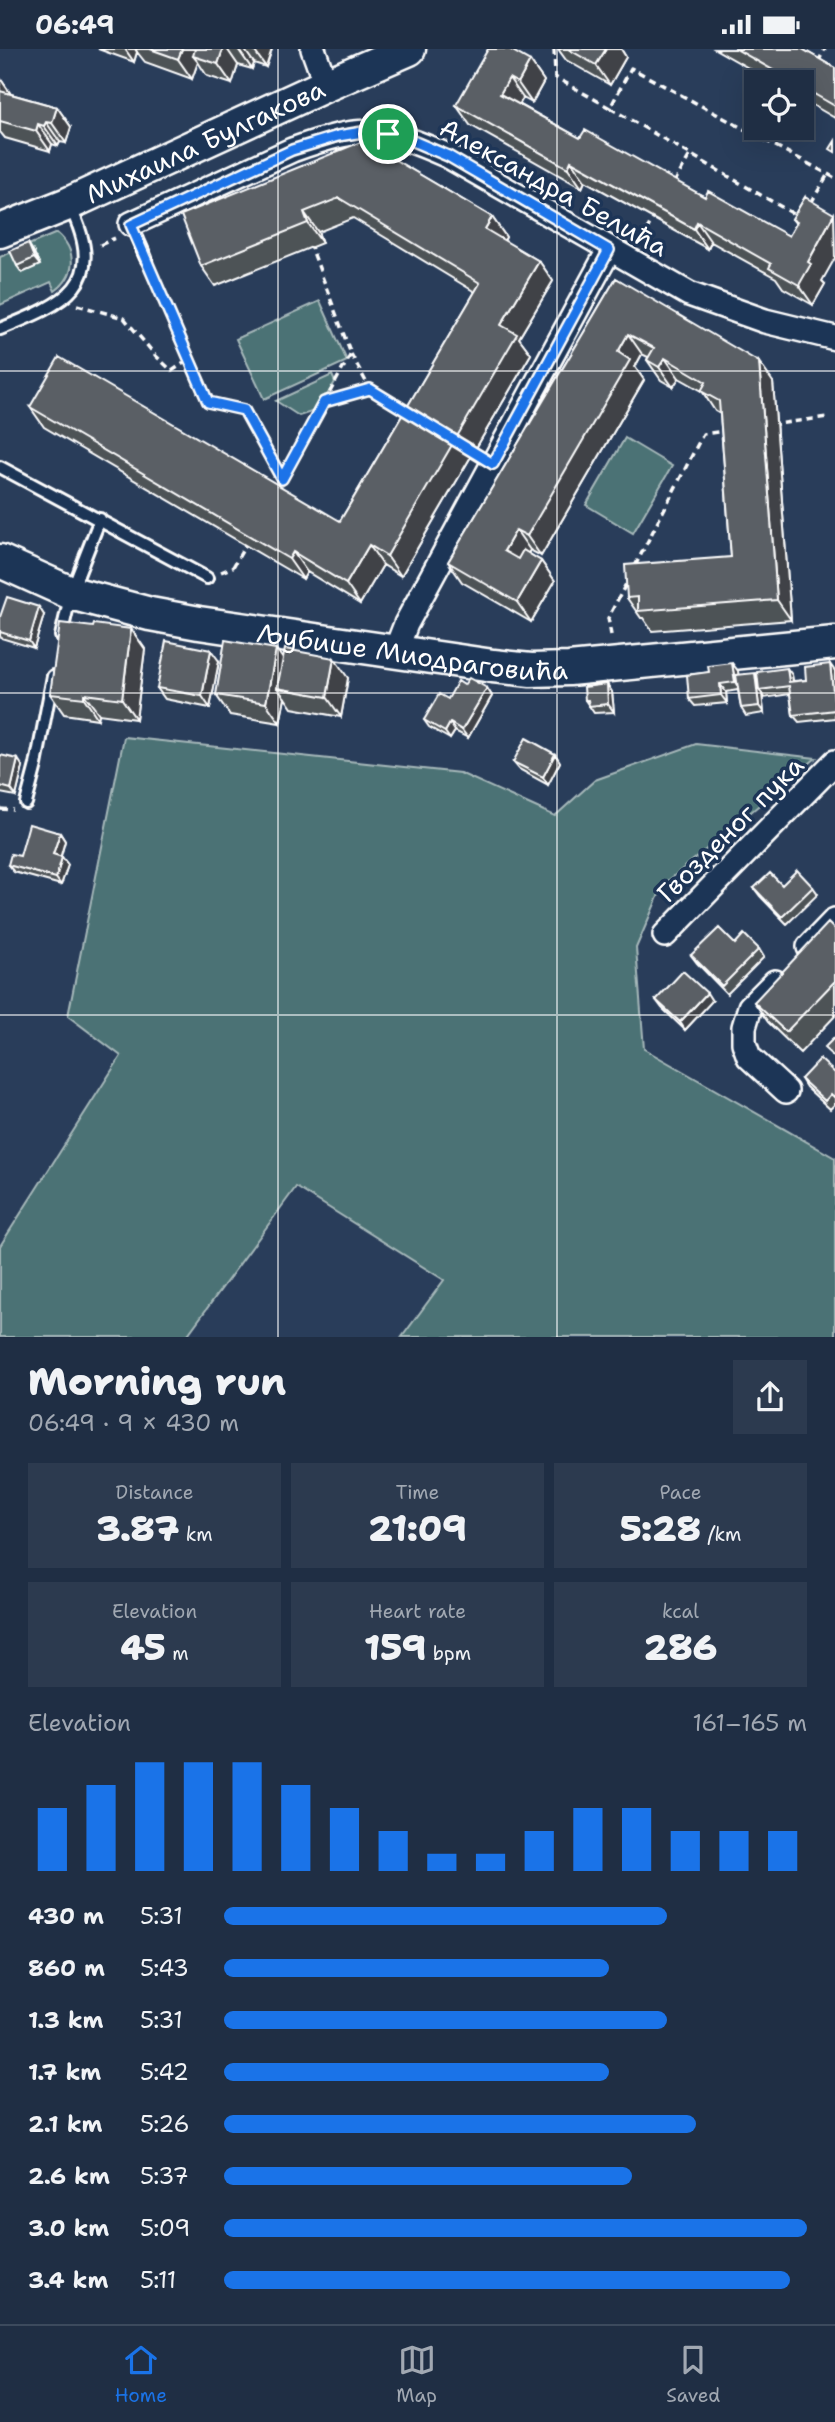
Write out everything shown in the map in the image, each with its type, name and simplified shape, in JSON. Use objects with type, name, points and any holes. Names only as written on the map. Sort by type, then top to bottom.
[{"type":"street","points":[[313,49],[326,85]]},
{"type":"street","name":"Михаила Булгакова","points":[[0,231],[68,204],[409,49]]},
{"type":"street","name":"Александра Белића","points":[[131,225],[292,150],[345,134],[369,131],[408,139],[448,156],[689,294],[765,321],[835,338]]},
{"type":"street","points":[[395,652],[406,624],[609,250]]},
{"type":"street","name":"Љубише Миодраговића","points":[[0,561],[71,593],[149,614],[518,669],[553,670],[835,643]]},
{"type":"street","name":"Гвозденог пука","points":[[665,935],[835,762]]},
{"type":"street","points":[[786,1091],[749,1057],[744,1042],[744,1027],[750,1007],[835,920]]},
{"type":"lane","points":[[0,329],[44,311],[77,286],[84,271],[84,246],[78,223],[68,204]]},
{"type":"lane","points":[[131,225],[146,258]]},
{"type":"lane","points":[[0,467],[206,578]]},
{"type":"lane","points":[[60,643],[71,593],[100,519]]},
{"type":"lane","points":[[26,803],[54,670]]},
{"type":"path","points":[[554,49],[555,77],[802,219]]},
{"type":"path","points":[[814,68],[825,49]]},
{"type":"path","points":[[610,108],[631,68],[835,178]]},
{"type":"path","points":[[670,190],[690,155]]},
{"type":"path","points":[[808,208],[828,174]]},
{"type":"path","points":[[307,234],[351,354],[370,389],[414,415]]},
{"type":"path","points":[[146,258],[208,402],[244,410],[282,479]]},
{"type":"path","points":[[72,304],[124,318],[172,371],[190,359]]},
{"type":"path","points":[[276,490],[351,354]]},
{"type":"path","points":[[324,402],[370,389]]},
{"type":"path","points":[[771,425],[827,417]]},
{"type":"path","points":[[611,635],[608,618],[703,434],[734,429]]},
{"type":"path","points":[[233,567],[251,534]]},
{"type":"green space","points":[[57,233],[68,247],[72,262],[71,270],[62,285],[55,291],[51,282],[0,305],[0,257]]},
{"type":"green space","points":[[320,301],[347,361],[264,399],[236,339]]},
{"type":"green space","points":[[332,375],[335,382],[318,410],[299,416],[276,401]]},
{"type":"green space","points":[[625,438],[672,466],[633,533],[586,505]]},
{"type":"green space","points":[[124,737],[460,773],[555,816],[595,780],[696,744],[816,758],[663,885],[636,948],[644,1049],[835,1158],[835,1337],[402,1337],[444,1280],[296,1187],[186,1337],[0,1337],[0,1246],[121,1056],[68,1016]]},
{"type":"building","points":[[150,49],[182,49],[178,59]]},
{"type":"building","points":[[195,49],[223,49],[218,64],[193,56]]},
{"type":"building","points":[[488,49],[509,49],[530,61],[518,83],[509,78],[500,94],[580,138],[585,130],[705,197],[708,191],[789,236],[797,222],[792,219],[805,197],[834,214],[799,285],[769,268],[771,264],[697,222],[694,229],[571,161],[568,168],[456,105]]},
{"type":"building","points":[[568,49],[606,49],[596,65]]},
{"type":"building","points":[[736,49],[802,49],[835,68],[835,106],[814,94],[814,70],[773,70]]},
{"type":"building","points":[[0,91],[57,107],[52,123],[46,122],[44,126],[38,124],[36,131],[0,121]]},
{"type":"building","points":[[363,141],[492,217],[485,229],[539,261],[501,325],[517,334],[387,556],[369,545],[346,584],[293,552],[289,559],[30,407],[59,357],[340,521],[480,283],[339,198],[304,212],[308,223],[201,266],[181,215]]},
{"type":"building","points":[[28,243],[34,258],[17,266],[10,251]]},
{"type":"building","points":[[616,278],[759,362],[777,600],[638,611],[638,597],[627,598],[625,565],[731,557],[719,401],[701,391],[706,382],[665,358],[659,367],[647,360],[654,348],[628,334],[618,352],[630,360],[527,536],[516,530],[504,551],[518,559],[523,550],[541,561],[517,602],[448,562]]},
{"type":"building","points":[[7,597],[39,607],[29,641],[0,632],[0,617]]},
{"type":"building","points":[[60,623],[131,629],[122,699],[84,694],[84,698],[50,694]]},
{"type":"building","points":[[225,640],[276,649],[266,703],[216,695]]},
{"type":"building","points":[[166,641],[211,650],[202,696],[157,688]]},
{"type":"building","points":[[285,649],[334,658],[327,697],[277,688]]},
{"type":"building","points":[[732,663],[735,682],[720,684],[721,695],[689,699],[687,675],[709,672],[708,666]]},
{"type":"building","points":[[830,664],[835,710],[793,715],[789,686],[759,690],[757,672],[787,668],[789,682],[806,680],[805,667]]},
{"type":"building","points":[[755,673],[759,706],[741,708],[736,675]]},
{"type":"building","points":[[469,678],[487,688],[462,730],[450,723],[445,732],[424,720],[439,694],[448,699],[458,681],[464,685]]},
{"type":"building","points":[[607,684],[608,704],[589,706],[588,700],[585,700],[584,687]]},
{"type":"building","points":[[526,738],[555,754],[543,777],[513,762]]},
{"type":"building","points":[[0,755],[18,759],[11,789],[0,786]]},
{"type":"building","points":[[29,824],[60,833],[53,854],[62,857],[56,878],[8,865],[11,854],[20,856]]},
{"type":"building","points":[[797,870],[813,887],[782,917],[754,888],[770,873],[782,885]]},
{"type":"building","points":[[828,923],[835,930],[835,981],[786,1032],[754,1002]]},
{"type":"building","points":[[719,928],[735,944],[744,934],[759,949],[722,986],[691,955]]},
{"type":"building","points":[[683,971],[707,993],[680,1022],[656,1000]]},
{"type":"building","points":[[835,1037],[835,1058],[824,1048]]},
{"type":"building","points":[[820,1059],[835,1073],[835,1098],[831,1094],[825,1101],[801,1079]]},
{"type":"route","points":[[353,132],[388,134],[408,139],[448,156],[609,250],[493,464],[370,389],[324,402],[282,479],[244,410],[208,402],[131,225],[292,150],[353,132]]}]
